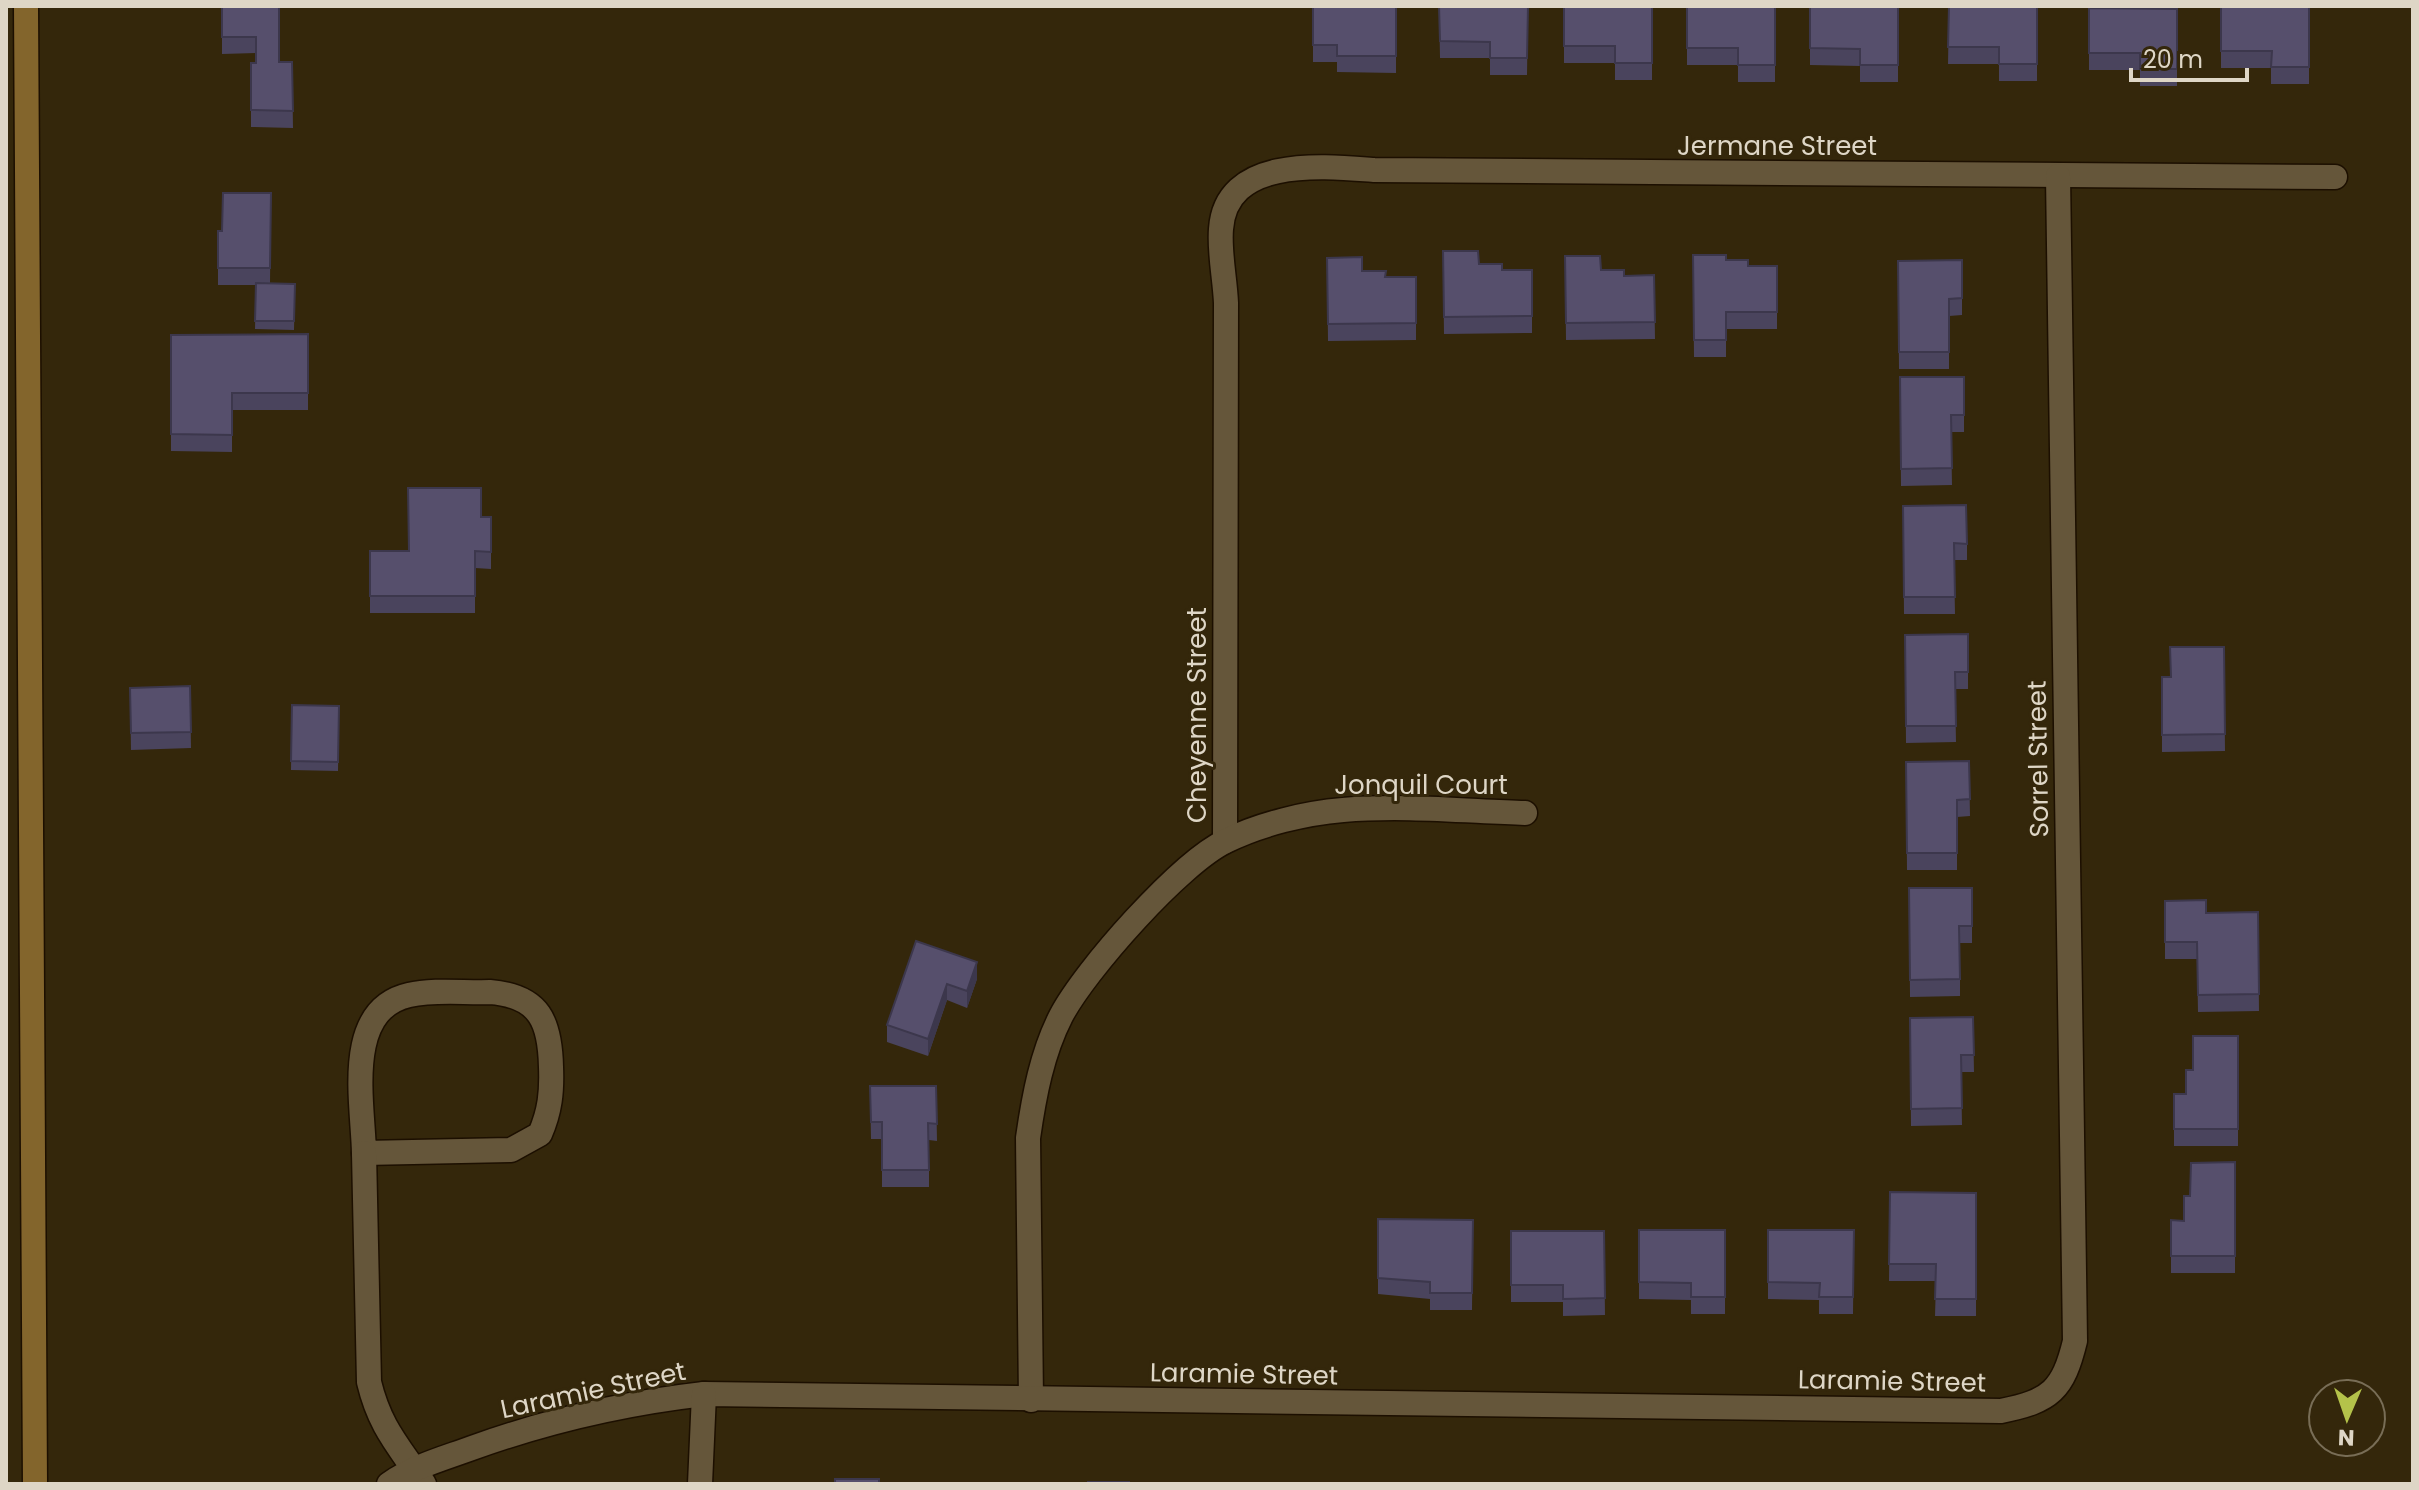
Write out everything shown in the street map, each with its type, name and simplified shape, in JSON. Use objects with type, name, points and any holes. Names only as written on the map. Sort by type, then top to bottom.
[{"type":"main road","points":[[26,6],[35,1484]]},
{"type":"street","name":"Jermane Street","points":[[1229,200],[1241,185],[1274,172],[1319,166],[1374,170],[2335,177]]},
{"type":"street","name":"Sorrel Street","points":[[2058,176],[2075,1341]]},
{"type":"street","name":"Cheyenne Street","points":[[1031,1400],[1028,1138],[1040,1071],[1049,1045],[1062,1014],[1125,929],[1225,841],[1226,303],[1221,228],[1229,200]]},
{"type":"street","name":"Jonquil Court","points":[[1225,841],[1284,821],[1342,810],[1525,813]]},
{"type":"street","points":[[364,1153],[511,1150],[524,1146],[540,1134],[551,1104],[551,1035],[546,1023],[531,1005],[505,993],[410,995],[389,1003],[367,1032],[362,1056],[364,1153],[369,1382],[377,1414],[418,1476]]},
{"type":"street","name":"Laramie Street","points":[[389,1484],[418,1476],[514,1432],[654,1400],[704,1394],[2001,1411],[2029,1406],[2054,1392],[2067,1374],[2075,1341]]},
{"type":"street","points":[[700,1484],[704,1394]]},
{"type":"building","points":[[222,6],[279,6],[279,62],[292,62],[293,111],[251,110],[251,63],[256,63],[256,37],[222,37]]},
{"type":"building","points":[[1313,6],[1396,6],[1396,56],[1337,56],[1337,45],[1313,45]]},
{"type":"building","points":[[1439,6],[1528,6],[1527,58],[1490,58],[1490,42],[1440,41]]},
{"type":"building","points":[[1564,6],[1652,6],[1652,63],[1615,63],[1615,46],[1564,46]]},
{"type":"building","points":[[1687,6],[1775,6],[1775,65],[1738,65],[1738,48],[1687,48]]},
{"type":"building","points":[[1810,6],[1898,6],[1898,65],[1860,65],[1860,49],[1810,48]]},
{"type":"building","points":[[1949,6],[2037,6],[2037,64],[1999,64],[1999,47],[1948,47]]},
{"type":"building","points":[[2221,6],[2309,6],[2309,67],[2271,67],[2272,51],[2221,51]]},
{"type":"building","points":[[2089,8],[2177,9],[2177,69],[2140,69],[2140,53],[2089,53]]},
{"type":"building","points":[[223,193],[271,193],[270,268],[218,268],[218,231],[222,231]]},
{"type":"building","points":[[1443,251],[1478,251],[1479,264],[1502,264],[1502,270],[1532,270],[1532,316],[1444,317]]},
{"type":"building","points":[[1693,255],[1726,255],[1726,260],[1748,260],[1748,266],[1777,266],[1777,312],[1726,312],[1726,340],[1694,340]]},
{"type":"building","points":[[1565,256],[1600,256],[1601,270],[1624,270],[1624,276],[1654,275],[1655,322],[1566,323]]},
{"type":"building","points":[[1362,257],[1362,271],[1386,271],[1385,277],[1416,277],[1416,323],[1328,324],[1327,258]]},
{"type":"building","points":[[1962,260],[1962,298],[1949,299],[1949,352],[1899,352],[1898,261]]},
{"type":"building","points":[[256,283],[295,284],[294,321],[255,321]]},
{"type":"building","points":[[308,334],[308,393],[232,393],[232,435],[171,434],[171,335]]},
{"type":"building","points":[[1900,377],[1964,377],[1964,415],[1951,415],[1952,468],[1901,469]]},
{"type":"building","points":[[408,488],[481,488],[481,517],[491,517],[491,552],[475,551],[475,596],[370,596],[370,551],[409,551]]},
{"type":"building","points":[[1966,505],[1967,544],[1954,543],[1955,597],[1904,597],[1903,506]]},
{"type":"building","points":[[1968,634],[1968,672],[1955,672],[1956,726],[1906,726],[1905,635]]},
{"type":"building","points":[[2170,647],[2224,647],[2225,734],[2162,735],[2162,677],[2171,677]]},
{"type":"building","points":[[190,686],[191,732],[131,733],[130,688]]},
{"type":"building","points":[[292,705],[339,706],[338,762],[291,761]]},
{"type":"building","points":[[1969,761],[1970,799],[1957,800],[1957,853],[1907,853],[1906,762]]},
{"type":"building","points":[[1909,888],[1972,888],[1972,926],[1959,926],[1960,979],[1910,980]]},
{"type":"building","points":[[2206,900],[2206,913],[2258,912],[2259,994],[2198,995],[2197,942],[2165,942],[2165,901]]},
{"type":"building","points":[[916,941],[977,962],[967,991],[947,984],[928,1039],[887,1025]]},
{"type":"building","points":[[1973,1017],[1974,1055],[1961,1055],[1962,1108],[1911,1109],[1910,1018]]},
{"type":"building","points":[[2193,1036],[2238,1036],[2238,1129],[2174,1129],[2174,1094],[2186,1094],[2186,1070],[2193,1070]]},
{"type":"building","points":[[870,1086],[936,1086],[937,1124],[928,1123],[929,1170],[882,1170],[882,1122],[871,1122]]},
{"type":"building","points":[[2235,1162],[2235,1256],[2171,1256],[2171,1220],[2184,1221],[2184,1196],[2190,1196],[2191,1163]]},
{"type":"building","points":[[1890,1192],[1976,1193],[1976,1299],[1935,1299],[1936,1264],[1889,1264]]},
{"type":"building","points":[[1378,1219],[1473,1220],[1472,1293],[1430,1293],[1430,1282],[1378,1278]]},
{"type":"building","points":[[1639,1230],[1725,1230],[1725,1297],[1691,1297],[1691,1283],[1639,1282]]},
{"type":"building","points":[[1768,1230],[1854,1230],[1853,1297],[1819,1297],[1820,1283],[1768,1282]]},
{"type":"building","points":[[1511,1231],[1604,1231],[1605,1298],[1563,1299],[1563,1285],[1511,1285]]},
{"type":"building","points":[[835,1479],[879,1479],[879,1484],[835,1484]]},
{"type":"building","points":[[1129,1482],[1129,1484],[1088,1484]]}]
